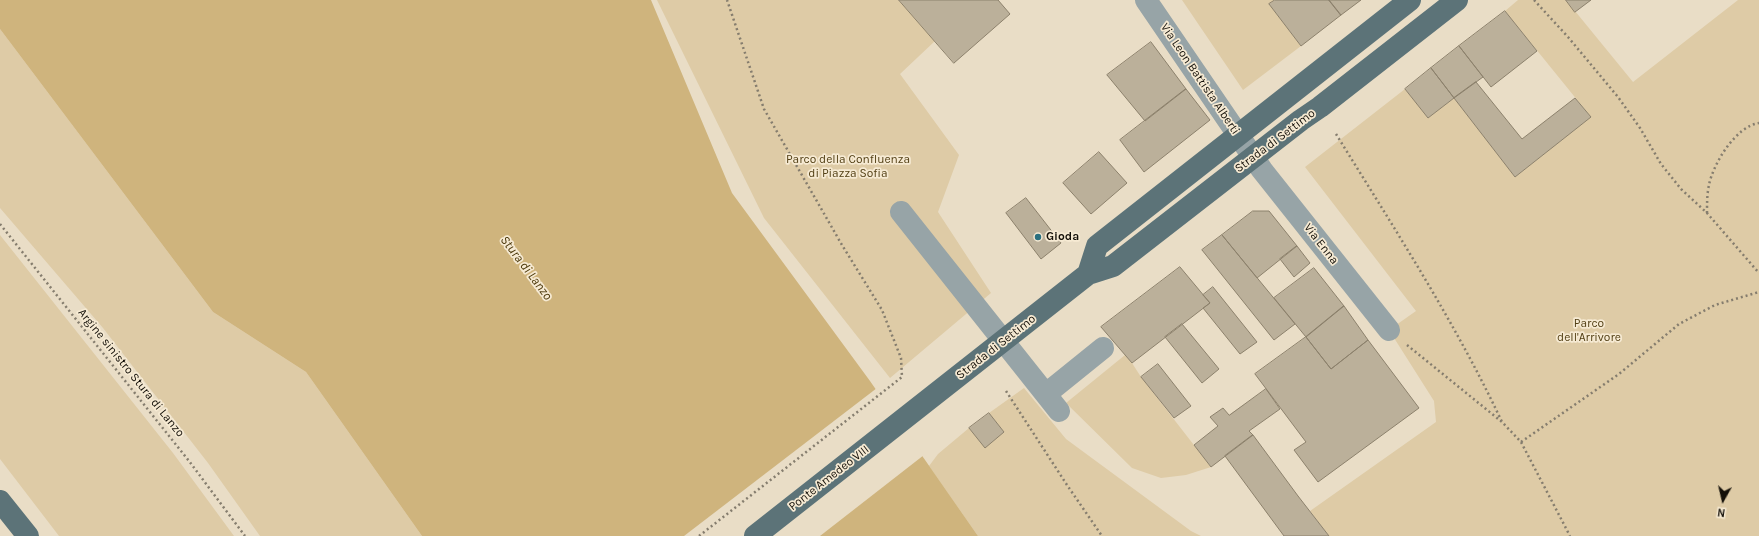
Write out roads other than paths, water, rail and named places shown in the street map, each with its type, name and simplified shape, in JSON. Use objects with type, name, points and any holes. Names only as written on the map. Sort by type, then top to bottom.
[{"type":"main road","points":[[1088,274],[1097,246],[1410,0]]},
{"type":"main road","name":"Strada di Settimo","points":[[903,419],[1004,342],[1088,274],[1113,266],[1457,0]]},
{"type":"main road","name":"Ponte Amedeo VIII","points":[[755,536],[903,419]]},
{"type":"main road","points":[[0,501],[28,536]]},
{"type":"street","name":"Via Leon Battista Alberti","points":[[1146,0],[1253,157]]},
{"type":"street","name":"Via Enna","points":[[1253,157],[1389,330]]},
{"type":"street","points":[[901,212],[1060,411]]},
{"type":"street","points":[[1046,394],[1103,348]]},
{"type":"water","name":"Stura di Lanzo","points":[[0,0],[651,0],[732,193],[870,381],[978,536],[422,536],[306,372],[213,312],[0,29]]},
{"type":"place","name":"Gioda","points":[[1038,237]]},
{"type":"park label","name":"Parco della Confluenza di Piazza Sofia","points":[[848,167]]},
{"type":"park label","name":"Parco dell'Arrivore","points":[[1589,331]]}]
